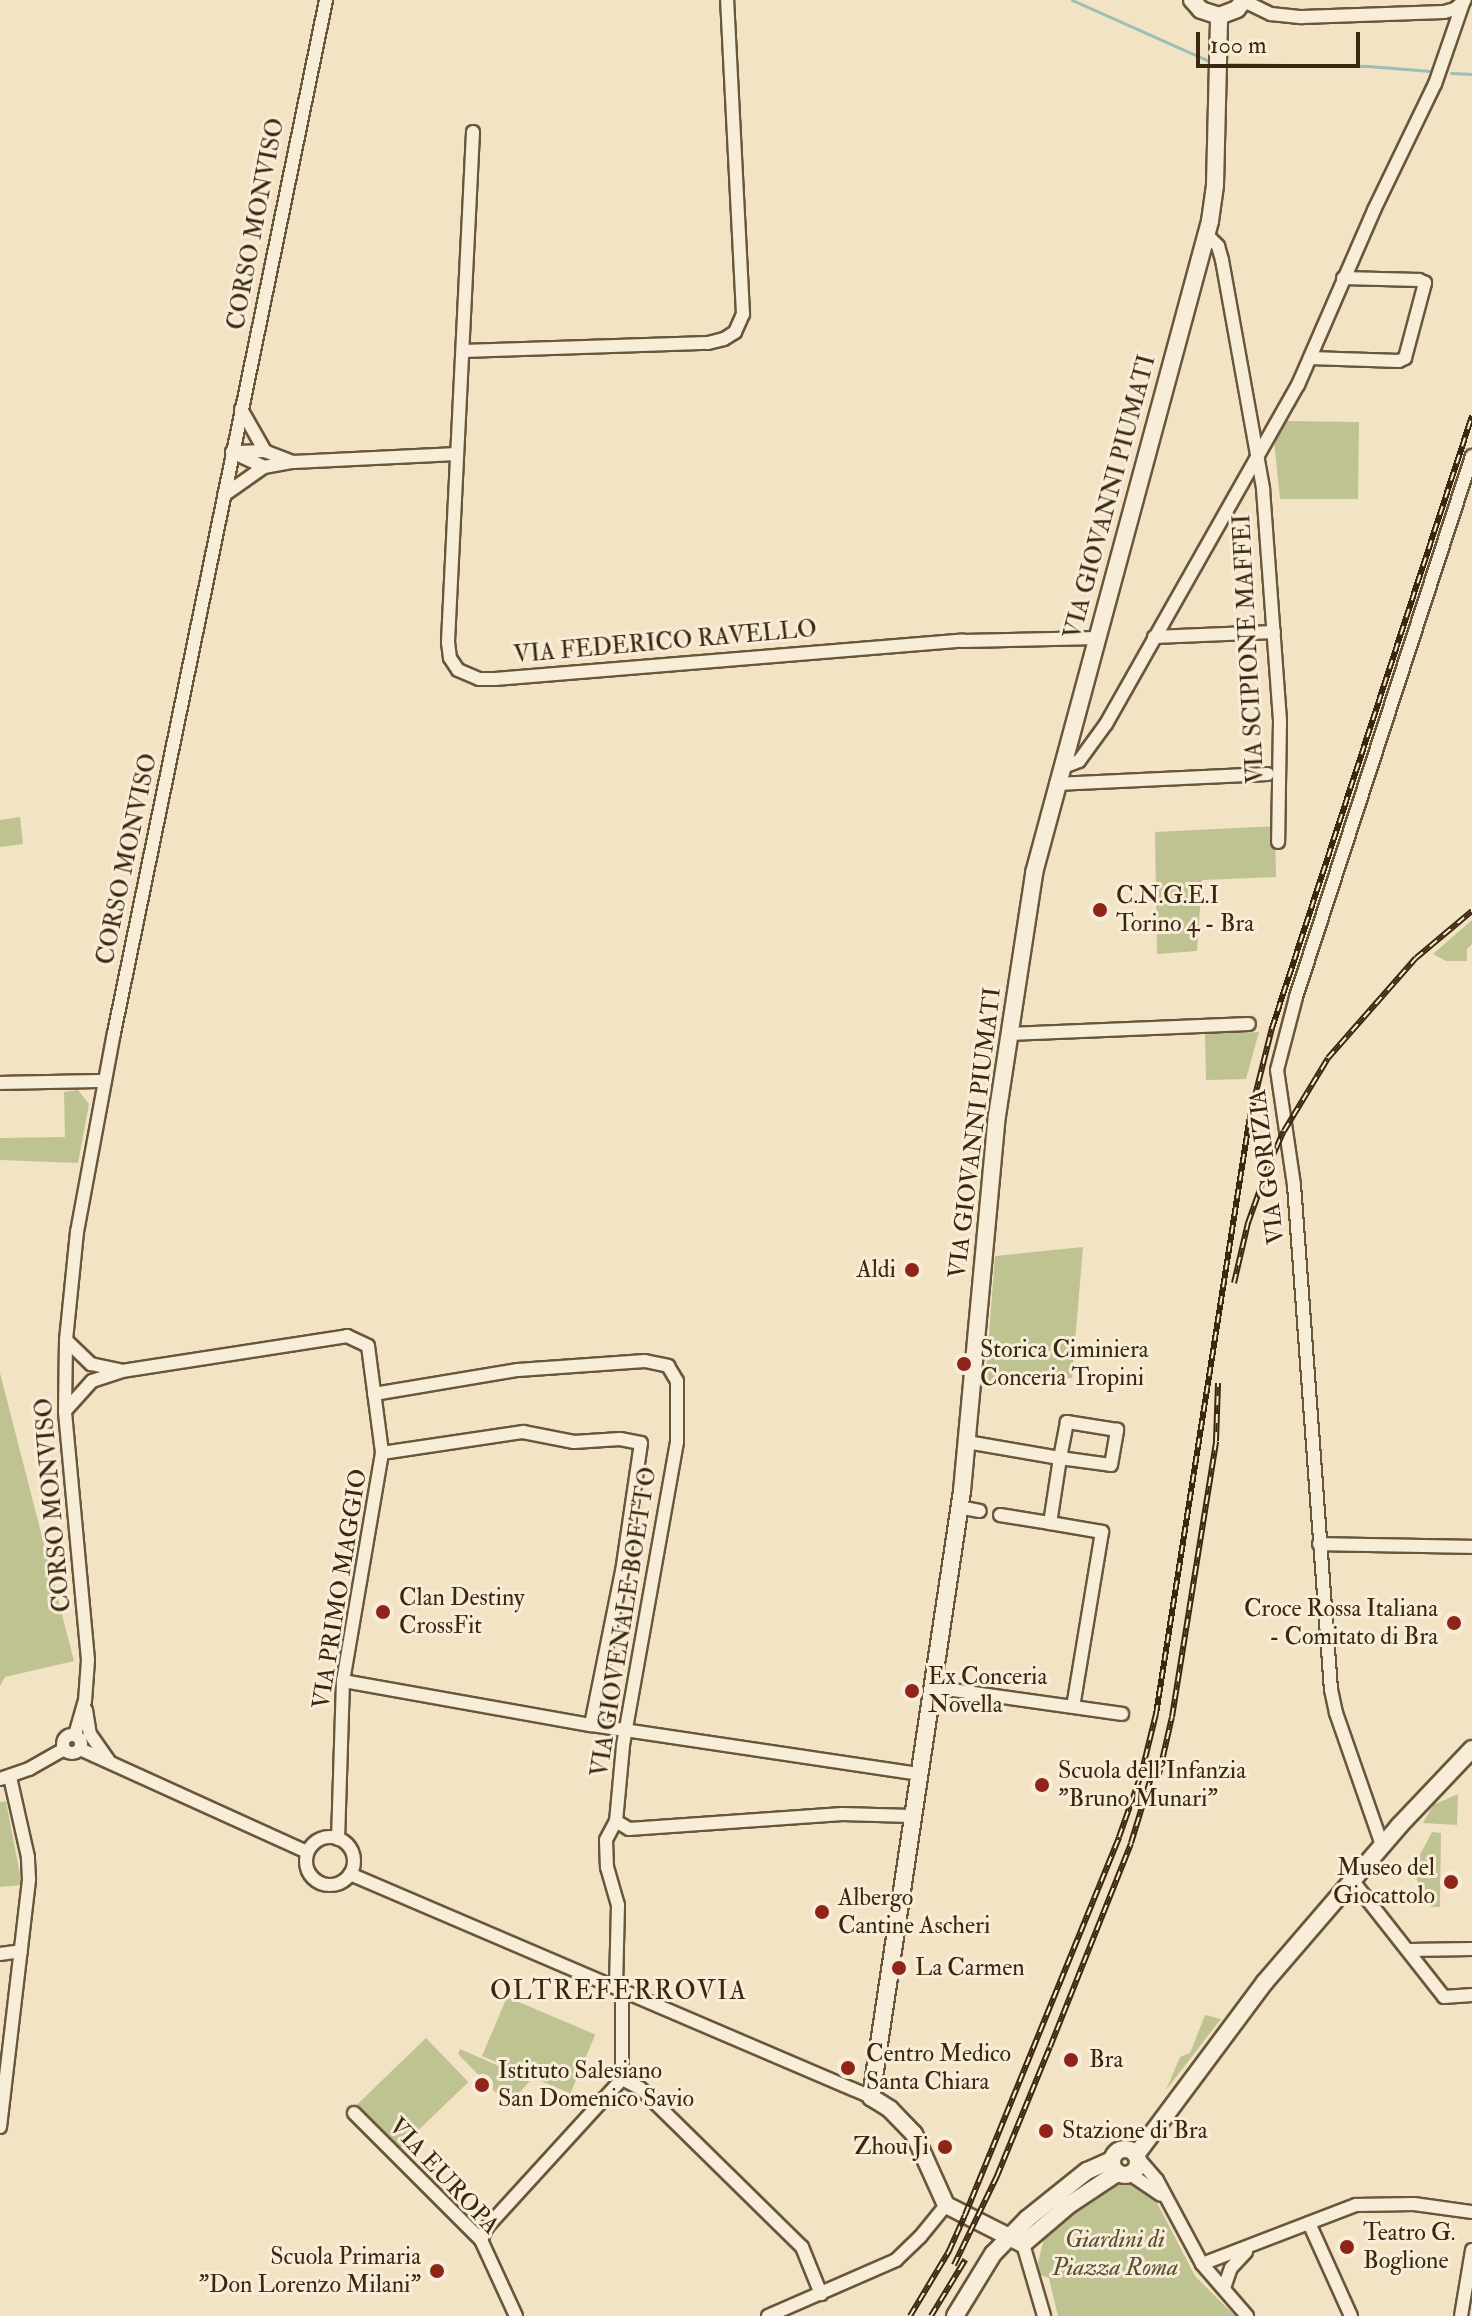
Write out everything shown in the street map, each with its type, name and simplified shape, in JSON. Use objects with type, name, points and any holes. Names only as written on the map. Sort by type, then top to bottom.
[{"type":"street","name":"CORSO MONVISO","points":[[75,1735],[85,1701],[88,1660],[65,1412],[66,1340],[78,1221],[326,0]]},
{"type":"street","points":[[463,351],[708,343],[735,332],[743,314],[727,0]]},
{"type":"street","points":[[1192,0],[1201,10],[1219,16],[1228,14],[1244,1],[1271,14],[1302,17],[1444,12],[1464,2]]},
{"type":"street","points":[[1059,776],[1079,761],[1102,729],[1259,454],[1310,358],[1343,278],[1435,84],[1464,2]]},
{"type":"street","name":"VIA GIOVANNI PIUMATI","points":[[871,2097],[959,1507],[997,1116],[1034,873],[1207,235],[1215,185],[1219,16]]},
{"type":"street","name":"VIA FEDERICO RAVELLO","points":[[473,132],[448,642],[450,658],[468,676],[495,679],[962,641],[1097,638]]},
{"type":"street","name":"VIA SCIPIONE MAFFEI","points":[[1207,235],[1218,246],[1222,260],[1259,454],[1280,721],[1278,842]]},
{"type":"street","points":[[1310,358],[1399,361],[1405,358],[1425,290],[1423,282],[1343,278]]},
{"type":"street","points":[[241,409],[265,451]]},
{"type":"street","points":[[232,452],[265,451],[293,462]]},
{"type":"street","points":[[232,452],[264,467]]},
{"type":"street","points":[[224,495],[264,467],[293,462],[457,454]]},
{"type":"street","name":"VIA GORIZIA","points":[[1382,1845],[1336,1713],[1328,1671],[1314,1432],[1295,1200],[1277,1070],[1296,997],[1472,456]]},
{"type":"street","points":[[1154,637],[1274,632]]},
{"type":"street","points":[[1069,737],[1085,739],[1102,729]]},
{"type":"street","points":[[1059,776],[1268,774]]},
{"type":"street","points":[[1009,1034],[1249,1024]]},
{"type":"street","points":[[0,1083],[105,1081]]},
{"type":"street","name":"VIA PRIMO MAGGIO","points":[[92,1381],[122,1371],[347,1336],[359,1339],[368,1346],[382,1453],[343,1681],[338,1839]]},
{"type":"street","points":[[65,1373],[91,1364],[66,1340]]},
{"type":"street","name":"VIA GIOVENALE BOETTO","points":[[374,1394],[566,1366],[656,1361],[668,1366],[677,1381],[677,1442],[623,1746],[616,1821],[606,1840],[607,1867],[618,1905],[622,2079]]},
{"type":"street","name":"VIA PRIMO MAGGIO","points":[[91,1364],[122,1371]]},
{"type":"street","points":[[65,1373],[92,1381],[65,1412]]},
{"type":"street","points":[[967,1442],[1060,1458],[1111,1465],[1117,1430],[1067,1422],[1060,1458],[1050,1523]]},
{"type":"street","points":[[382,1453],[523,1432],[574,1442],[620,1439],[641,1443],[622,1571],[591,1725]]},
{"type":"street","points":[[959,1507],[980,1511]]},
{"type":"street","points":[[1000,1515],[1102,1532],[1073,1707]]},
{"type":"street","points":[[1319,1544],[1472,1547]]},
{"type":"street","points":[[343,1681],[626,1731],[917,1774]]},
{"type":"street","points":[[931,1687],[1122,1714]]},
{"type":"street","points":[[85,1701],[90,1734],[111,1763]]},
{"type":"street","points":[[75,1735],[81,1742],[80,1749],[72,1754],[64,1749],[64,1738],[75,1735]]},
{"type":"street","points":[[0,2127],[4,2060],[27,1905],[28,1857],[5,1778],[64,1749]]},
{"type":"street","points":[[80,1749],[307,1852]]},
{"type":"street","points":[[1132,2154],[1245,2006],[1352,1880],[1470,1756]]},
{"type":"street","points":[[616,1821],[629,1829],[842,1814],[911,1816]]},
{"type":"street","points":[[338,1839],[353,1856],[350,1874],[335,1885],[320,1884],[309,1874],[307,1852],[317,1841],[338,1839]]},
{"type":"street","points":[[350,1874],[619,1983],[871,2097],[902,2120],[914,2134],[946,2205],[1017,2241],[1044,2316]]},
{"type":"street","points":[[1352,1880],[1444,1997],[1472,1995]]},
{"type":"street","points":[[1409,1950],[1472,1949]]},
{"type":"street","points":[[0,1954],[21,1951]]},
{"type":"street","points":[[481,2240],[487,2227],[622,2079],[640,2088],[802,2247],[821,2294]]},
{"type":"street","name":"VIA EUROPA","points":[[354,2113],[481,2240],[516,2316]]},
{"type":"street","points":[[1167,2200],[1151,2185],[1120,2169],[1115,2153],[1132,2154],[1157,2180],[1202,2264],[1247,2316]]},
{"type":"street","points":[[983,2223],[1008,2224],[1027,2219],[1087,2171],[1137,2165],[1132,2154]]},
{"type":"street","points":[[955,2316],[993,2254],[1017,2241],[1120,2169]]},
{"type":"street","points":[[1202,2264],[1356,2205],[1414,2204],[1472,2212]]},
{"type":"street","points":[[768,2316],[905,2254],[946,2205]]},
{"type":"street","points":[[1017,2241],[1027,2219]]},
{"type":"street","points":[[1309,2223],[1351,2316]]},
{"type":"street","points":[[1224,2288],[1237,2259],[1255,2246]]},
{"type":"street","points":[[1461,2316],[1472,2250]]},
{"type":"green space","points":[[1287,421],[1359,422],[1358,499],[1280,499],[1274,441]]},
{"type":"green space","points":[[20,817],[23,844],[0,847],[0,820]]},
{"type":"green space","points":[[1275,826],[1276,877],[1202,880],[1197,951],[1157,954],[1155,832]]},
{"type":"green space","points":[[1472,920],[1472,944],[1467,949],[1467,961],[1446,961],[1433,954]]},
{"type":"green space","points":[[1259,1032],[1246,1079],[1206,1080],[1205,1034]]},
{"type":"green space","points":[[78,1090],[89,1104],[78,1163],[0,1160],[0,1138],[65,1137],[64,1092]]},
{"type":"green space","points":[[1083,1247],[1072,1378],[985,1388],[995,1256]]},
{"type":"green space","points":[[0,1373],[74,1661],[5,1677],[0,1686]]},
{"type":"green space","points":[[1458,1794],[1457,1825],[1423,1823],[1433,1805]]},
{"type":"green space","points":[[6,1801],[22,1885],[0,1887],[0,1802]]},
{"type":"green space","points":[[1432,1832],[1441,1833],[1440,1907],[1431,1907],[1412,1870]]},
{"type":"green space","points":[[507,1997],[595,2035],[570,2093],[482,2056]]},
{"type":"green space","points":[[1205,2015],[1221,2019],[1166,2090],[1180,2057],[1190,2053]]},
{"type":"green space","points":[[426,2038],[468,2082],[399,2149],[357,2105]]},
{"type":"green space","points":[[460,2049],[531,2080],[508,2105],[458,2054]]},
{"type":"green space","name":"Giardini di Piazza Roma","points":[[1125,2182],[1152,2193],[1195,2276],[1235,2316],[1058,2316],[1049,2278],[1040,2275],[1038,2263],[1044,2238],[1103,2187]]},
{"type":"waterway","points":[[1072,0],[1211,62]]},
{"type":"waterway","points":[[1222,64],[1368,66],[1431,71]]},
{"type":"waterway","points":[[1451,73],[1472,74]]},
{"type":"railway","points":[[910,2316],[949,2251],[965,2215],[1119,1837],[1141,1775],[1156,1714],[1250,1116],[1272,1028],[1472,416]]},
{"type":"railway","points":[[1234,1283],[1248,1223],[1269,1164],[1284,1131],[1328,1058],[1416,958],[1472,911]]},
{"type":"railway","points":[[1159,1774],[1172,1717],[1216,1441],[1218,1383]]},
{"type":"railway","points":[[954,2265],[997,2176],[1050,2047],[1131,1843],[1156,1761]]},
{"type":"railway","points":[[931,2316],[965,2260]]},
{"type":"place","name":"C.N.G.E.I Torino 4 - Bra","points":[[1100,910]]},
{"type":"place","name":"Aldi","points":[[912,1270]]},
{"type":"place","name":"Storica Ciminiera Conceria Tropini","points":[[964,1364]]},
{"type":"place","name":"Clan Destiny CrossFit","points":[[383,1612]]},
{"type":"place","name":"Croce Rossa Italiana - Comitato di Bra","points":[[1454,1623]]},
{"type":"place","name":"Ex Conceria Novella","points":[[912,1691]]},
{"type":"place","name":"Scuola dell'Infanzia \"Bruno Munari\"","points":[[1042,1785]]},
{"type":"place","name":"Museo del Giocattolo","points":[[1451,1882]]},
{"type":"place","name":"Albergo Cantine Ascheri","points":[[822,1912]]},
{"type":"place","name":"La Carmen","points":[[899,1968]]},
{"type":"place","name":"Bra","points":[[1071,2060]]},
{"type":"place","name":"Centro Medico Santa Chiara","points":[[848,2068]]},
{"type":"place","name":"Istituto Salesiano San Domenico Savio","points":[[482,2085]]},
{"type":"place","name":"Stazione di Bra","points":[[1046,2131]]},
{"type":"place","name":"Zhou Ji","points":[[945,2147]]},
{"type":"place","name":"Teatro G. Boglione","points":[[1347,2247]]},
{"type":"place","name":"Scuola Primaria \"Don Lorenzo Milani\"","points":[[437,2271]]},
{"type":"district","name":"OLTREFERROVIA","points":[[619,1992]]}]
